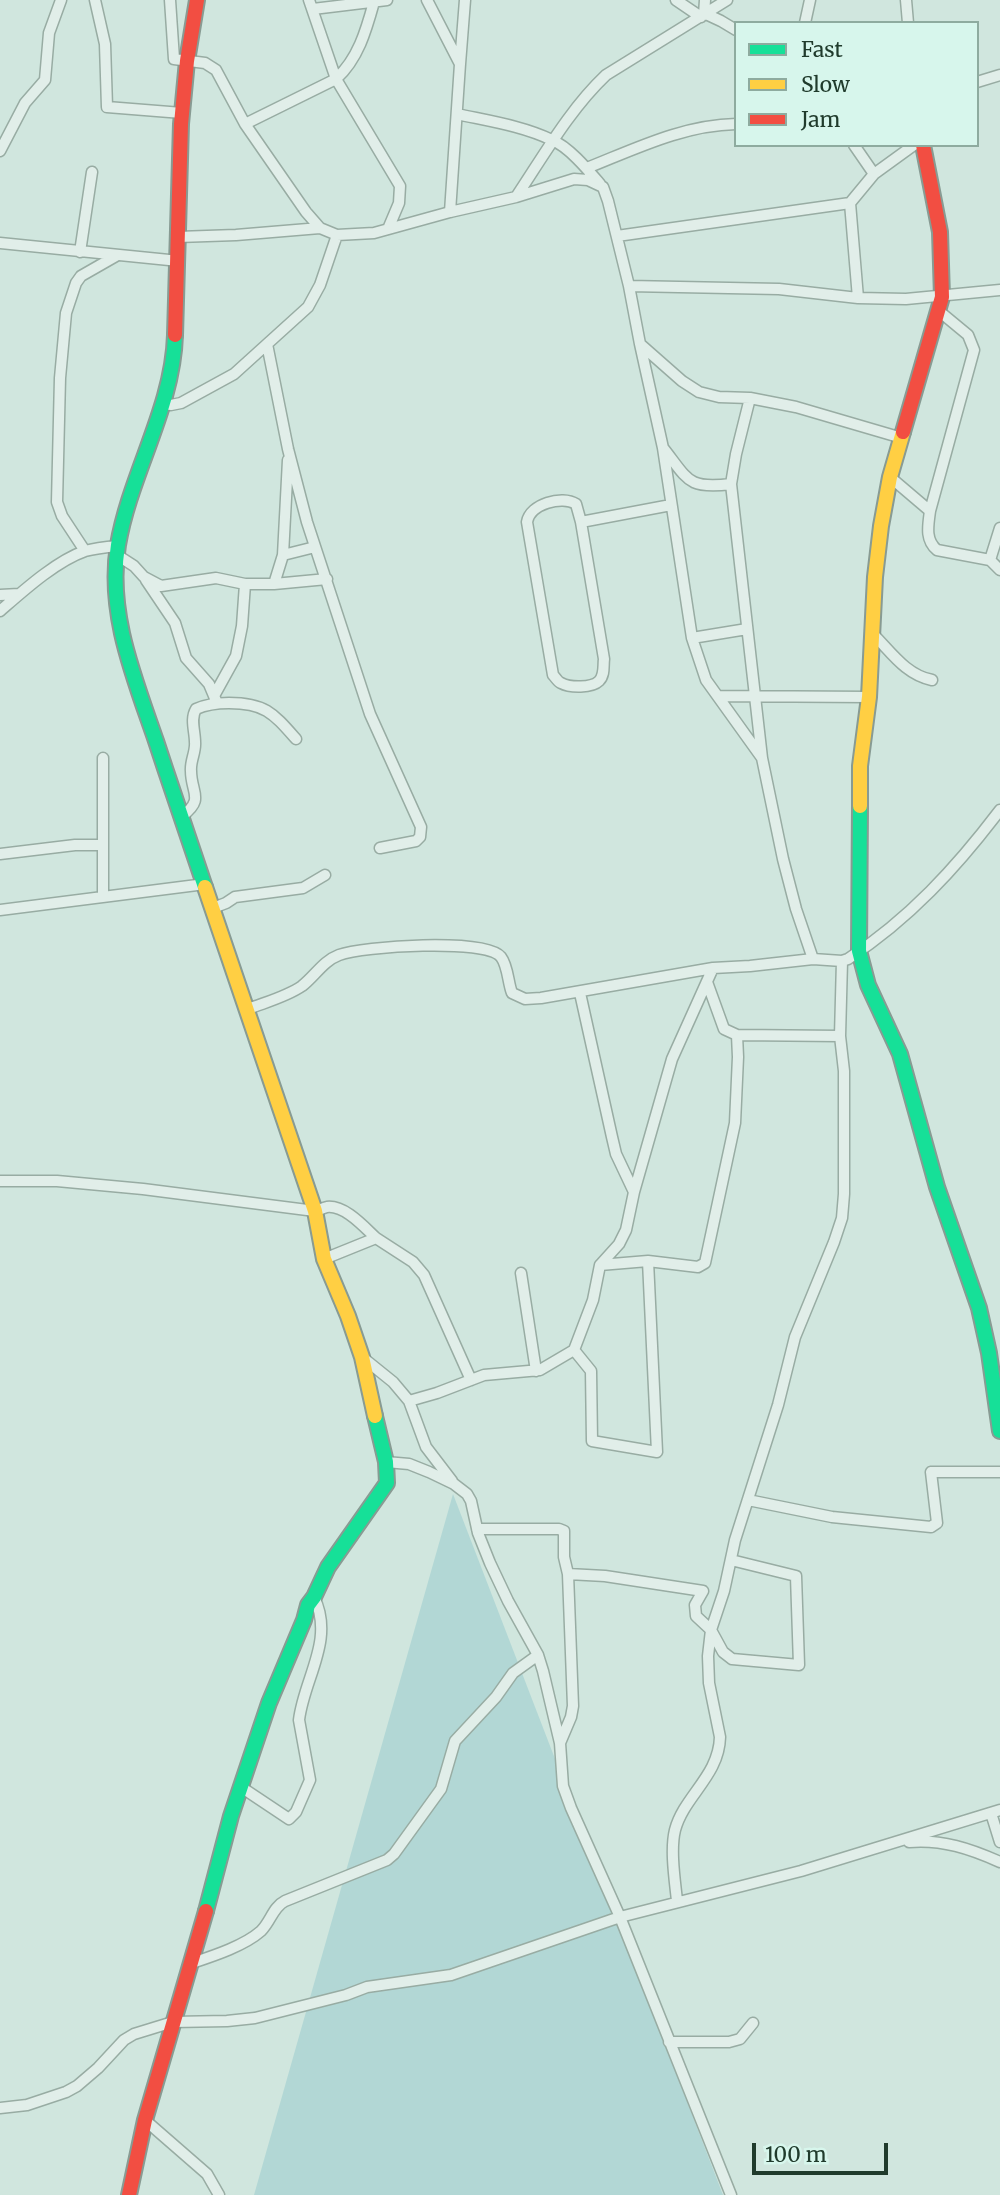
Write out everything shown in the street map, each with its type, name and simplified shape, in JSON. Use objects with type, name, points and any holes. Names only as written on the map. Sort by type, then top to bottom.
[{"type":"street","points":[[0,151],[25,103],[45,80],[49,33],[61,0]]},
{"type":"street","points":[[95,0],[105,44],[107,107],[182,113]]},
{"type":"street","points":[[170,0],[173,57],[205,62],[216,70],[245,124],[320,228],[337,235],[364,235],[516,197],[573,179],[588,180],[603,187]]},
{"type":"street","points":[[130,2195],[145,2120],[241,1787],[269,1703],[304,1620],[307,1605],[314,1597],[328,1567],[387,1483],[386,1462],[362,1357],[324,1259],[315,1211],[123,639],[116,592],[117,550],[131,492],[173,364],[182,113],[197,0]]},
{"type":"street","points":[[387,0],[311,5],[336,79],[400,186],[399,203],[388,229]]},
{"type":"street","points":[[427,0],[460,64]]},
{"type":"street","points":[[450,212],[465,0]]},
{"type":"street","points":[[676,0],[734,29]]},
{"type":"street","points":[[704,16],[705,0]]},
{"type":"street","points":[[805,21],[810,0]]},
{"type":"street","points":[[906,0],[908,21]]},
{"type":"street","points":[[245,124],[336,79],[344,72],[361,43],[374,2]]},
{"type":"street","points":[[516,197],[591,89],[606,75],[724,2]]},
{"type":"street","points":[[721,20],[724,2]]},
{"type":"street","points":[[979,81],[1000,75]]},
{"type":"street","points":[[457,114],[507,125],[554,140],[603,187],[629,286],[663,448],[692,638],[706,680],[762,758]]},
{"type":"street","points":[[586,168],[677,133],[701,127],[734,124]]},
{"type":"street","points":[[855,147],[874,174]]},
{"type":"street","points":[[617,236],[850,203],[874,174],[911,147]]},
{"type":"street","points":[[923,147],[938,219],[941,304],[890,477],[881,526],[869,697],[860,766],[859,951],[868,985],[900,1054],[937,1187],[979,1308],[989,1353],[1000,1431]]},
{"type":"street","points":[[80,252],[92,172]]},
{"type":"street","points":[[850,203],[858,298]]},
{"type":"street","points":[[178,237],[320,228]]},
{"type":"street","points":[[162,404],[181,403],[234,373],[308,307],[314,298],[337,235]]},
{"type":"street","points":[[0,243],[178,261]]},
{"type":"street","points":[[85,551],[62,516],[57,502],[61,352],[66,313],[76,283],[88,271],[116,256]]},
{"type":"street","points":[[629,286],[779,289],[941,304],[1000,290]]},
{"type":"street","points":[[941,304],[968,335],[974,350],[930,511],[929,538],[937,550],[990,560],[1000,570]]},
{"type":"street","points":[[640,344],[682,382],[699,392],[796,407],[902,438]]},
{"type":"street","points":[[267,345],[288,449],[307,522],[370,714],[421,827],[420,837],[416,841],[380,848]]},
{"type":"street","points":[[750,398],[731,484],[747,629],[762,758],[783,859],[813,960]]},
{"type":"street","points":[[663,448],[692,482],[702,486],[731,484]]},
{"type":"street","points":[[274,584],[283,555],[288,449]]},
{"type":"street","points":[[890,477],[930,511]]},
{"type":"street","points":[[565,500],[576,504],[581,522],[604,659],[603,672],[596,683],[570,686],[559,683],[553,675],[527,522],[532,511],[549,503],[565,500]]},
{"type":"street","points":[[581,522],[671,505]]},
{"type":"street","points":[[990,560],[1000,528]]},
{"type":"street","points":[[283,555],[315,547]]},
{"type":"street","points":[[0,611],[62,564],[85,551],[117,550],[144,577],[172,617],[186,658],[216,699]]},
{"type":"street","points":[[144,577],[162,586],[216,578],[245,584],[327,579]]},
{"type":"street","points":[[216,699],[236,656],[242,626],[245,584]]},
{"type":"street","points":[[0,595],[20,594]]},
{"type":"street","points":[[692,638],[747,629]]},
{"type":"street","points":[[873,634],[910,671],[932,680]]},
{"type":"street","points":[[718,696],[869,697]]},
{"type":"street","points":[[182,816],[192,809],[196,799],[190,769],[195,743],[193,713],[201,707],[216,699],[254,704],[278,719],[296,739]]},
{"type":"street","points":[[103,758],[103,897]]},
{"type":"street","points":[[248,1009],[289,994],[338,956],[388,947],[475,947],[500,956],[510,988],[516,997],[533,999],[713,968],[813,960],[842,961],[887,932],[927,896],[1000,810]]},
{"type":"street","points":[[0,853],[75,845],[103,845]]},
{"type":"street","points":[[214,908],[235,897],[303,888],[325,875]]},
{"type":"street","points":[[0,911],[205,884]]},
{"type":"street","points":[[677,1901],[675,1831],[681,1816],[711,1770],[720,1746],[709,1683],[711,1630],[778,1405],[795,1337],[842,1218],[842,961]]},
{"type":"street","points":[[410,1401],[484,1375],[536,1371],[574,1350],[593,1300],[600,1265],[619,1244],[626,1230],[634,1192],[672,1059],[713,968]]},
{"type":"street","points":[[707,982],[724,1029],[737,1035],[840,1036]]},
{"type":"street","points":[[580,993],[612,1137],[634,1192]]},
{"type":"street","points":[[600,1265],[648,1261],[698,1267],[705,1263],[735,1123],[737,1035]]},
{"type":"street","points":[[0,1181],[57,1181],[315,1211],[327,1207],[340,1210],[422,1271],[471,1380]]},
{"type":"street","points":[[324,1259],[376,1238]]},
{"type":"street","points":[[574,1350],[592,1371],[592,1441],[657,1452],[648,1261]]},
{"type":"street","points":[[522,1273],[536,1371]]},
{"type":"street","points":[[362,1357],[394,1382],[410,1401],[422,1440],[454,1484]]},
{"type":"street","points":[[386,1462],[409,1464],[454,1484],[467,1494],[477,1529],[501,1587],[538,1656],[560,1743],[565,1791],[620,1917],[731,2195]]},
{"type":"street","points":[[748,1500],[832,1517],[930,1527],[937,1523],[931,1472],[1000,1472]]},
{"type":"street","points":[[477,1529],[564,1531],[573,1706],[560,1743]]},
{"type":"street","points":[[703,1591],[695,1605],[696,1616],[711,1630],[723,1652],[732,1659],[799,1665],[796,1576],[731,1560]]},
{"type":"street","points":[[568,1574],[605,1576],[703,1591],[724,1591]]},
{"type":"street","points":[[241,1787],[289,1819],[296,1812],[309,1783],[299,1720],[316,1662],[321,1633],[321,1611],[314,1597]]},
{"type":"street","points":[[192,1963],[220,1953],[260,1932],[279,1904],[387,1860],[394,1854],[442,1789],[453,1745],[458,1737],[496,1697],[513,1673],[538,1656]]},
{"type":"street","points":[[0,2108],[27,2105],[66,2092],[98,2068],[129,2036],[173,2022],[255,2018],[346,1995],[367,1987],[451,1975],[620,1917],[801,1871],[995,1812],[1000,1843]]},
{"type":"street","points":[[894,1843],[933,1841],[953,1844],[1000,1862]]},
{"type":"street","points":[[669,2042],[729,2042],[740,2039],[753,2023]]},
{"type":"street","points":[[145,2120],[207,2174],[219,2195]]},
{"type":"shaded area","points":[[453,1494],[723,2195],[254,2195]]},
{"type":"traffic: fast","points":[[175,335],[167,389],[132,492],[118,545],[116,595],[131,669],[205,887]]},
{"type":"traffic: fast","points":[[860,806],[859,951],[868,985],[900,1054],[937,1187],[979,1308],[989,1353],[1000,1431]]},
{"type":"traffic: fast","points":[[206,1911],[231,1816],[269,1703],[308,1605],[328,1567],[387,1483],[386,1462],[375,1416]]},
{"type":"traffic: slow","points":[[860,806],[860,766],[869,697],[875,577],[890,477],[903,432]]},
{"type":"traffic: slow","points":[[205,887],[315,1211],[324,1259],[362,1357],[375,1416]]},
{"type":"traffic: jam","points":[[175,335],[181,124],[187,61],[197,0]]},
{"type":"traffic: jam","points":[[903,432],[942,297],[940,232],[923,147]]},
{"type":"traffic: jam","points":[[129,2195],[145,2120],[206,1911]]}]
